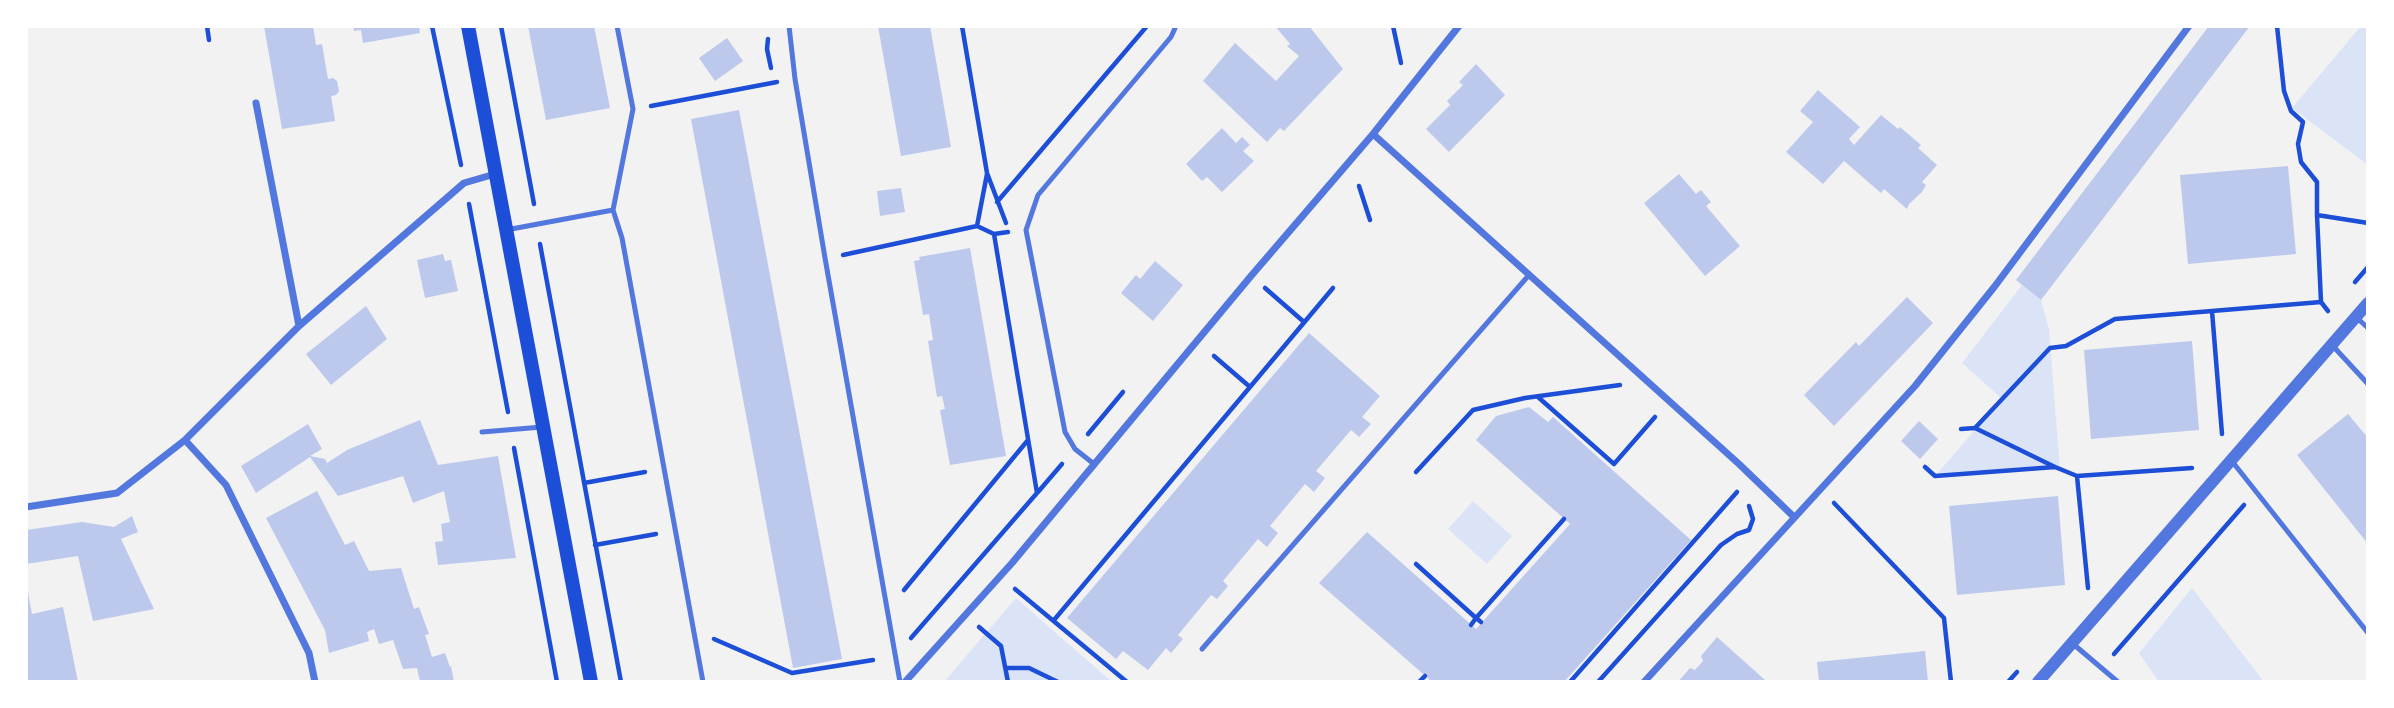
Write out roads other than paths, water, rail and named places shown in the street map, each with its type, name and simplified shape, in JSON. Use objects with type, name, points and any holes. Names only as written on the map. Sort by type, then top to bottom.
[{"type":"main road","points":[[468,26],[591,682]]},
{"type":"street","points":[[902,682],[1012,563],[1251,275],[1373,134],[1459,26]]},
{"type":"street","points":[[1644,682],[1923,376],[1995,286],[2189,26]]},
{"type":"street","points":[[256,103],[299,326]]},
{"type":"street","points":[[1373,134],[1794,517]]},
{"type":"street","points":[[26,508],[117,493],[185,440],[299,326],[464,183],[496,174]]},
{"type":"street","points":[[2038,682],[2368,303]]},
{"type":"street","points":[[185,440],[226,485],[309,653],[315,682]]},
{"type":"lane","points":[[617,26],[633,109],[613,210],[622,238],[704,682]]},
{"type":"lane","points":[[789,26],[795,79],[825,258],[902,682]]},
{"type":"lane","points":[[1094,464],[1075,449],[1065,432],[1026,230],[1038,195],[1171,37],[1176,26]]},
{"type":"lane","points":[[506,230],[613,210]]},
{"type":"lane","points":[[1202,649],[1530,275]]},
{"type":"lane","points":[[2356,317],[2368,328]]},
{"type":"lane","points":[[2332,344],[2368,384]]},
{"type":"lane","points":[[482,432],[545,427]]},
{"type":"lane","points":[[2231,460],[2368,633]]},
{"type":"lane","points":[[2071,643],[2118,682]]}]
